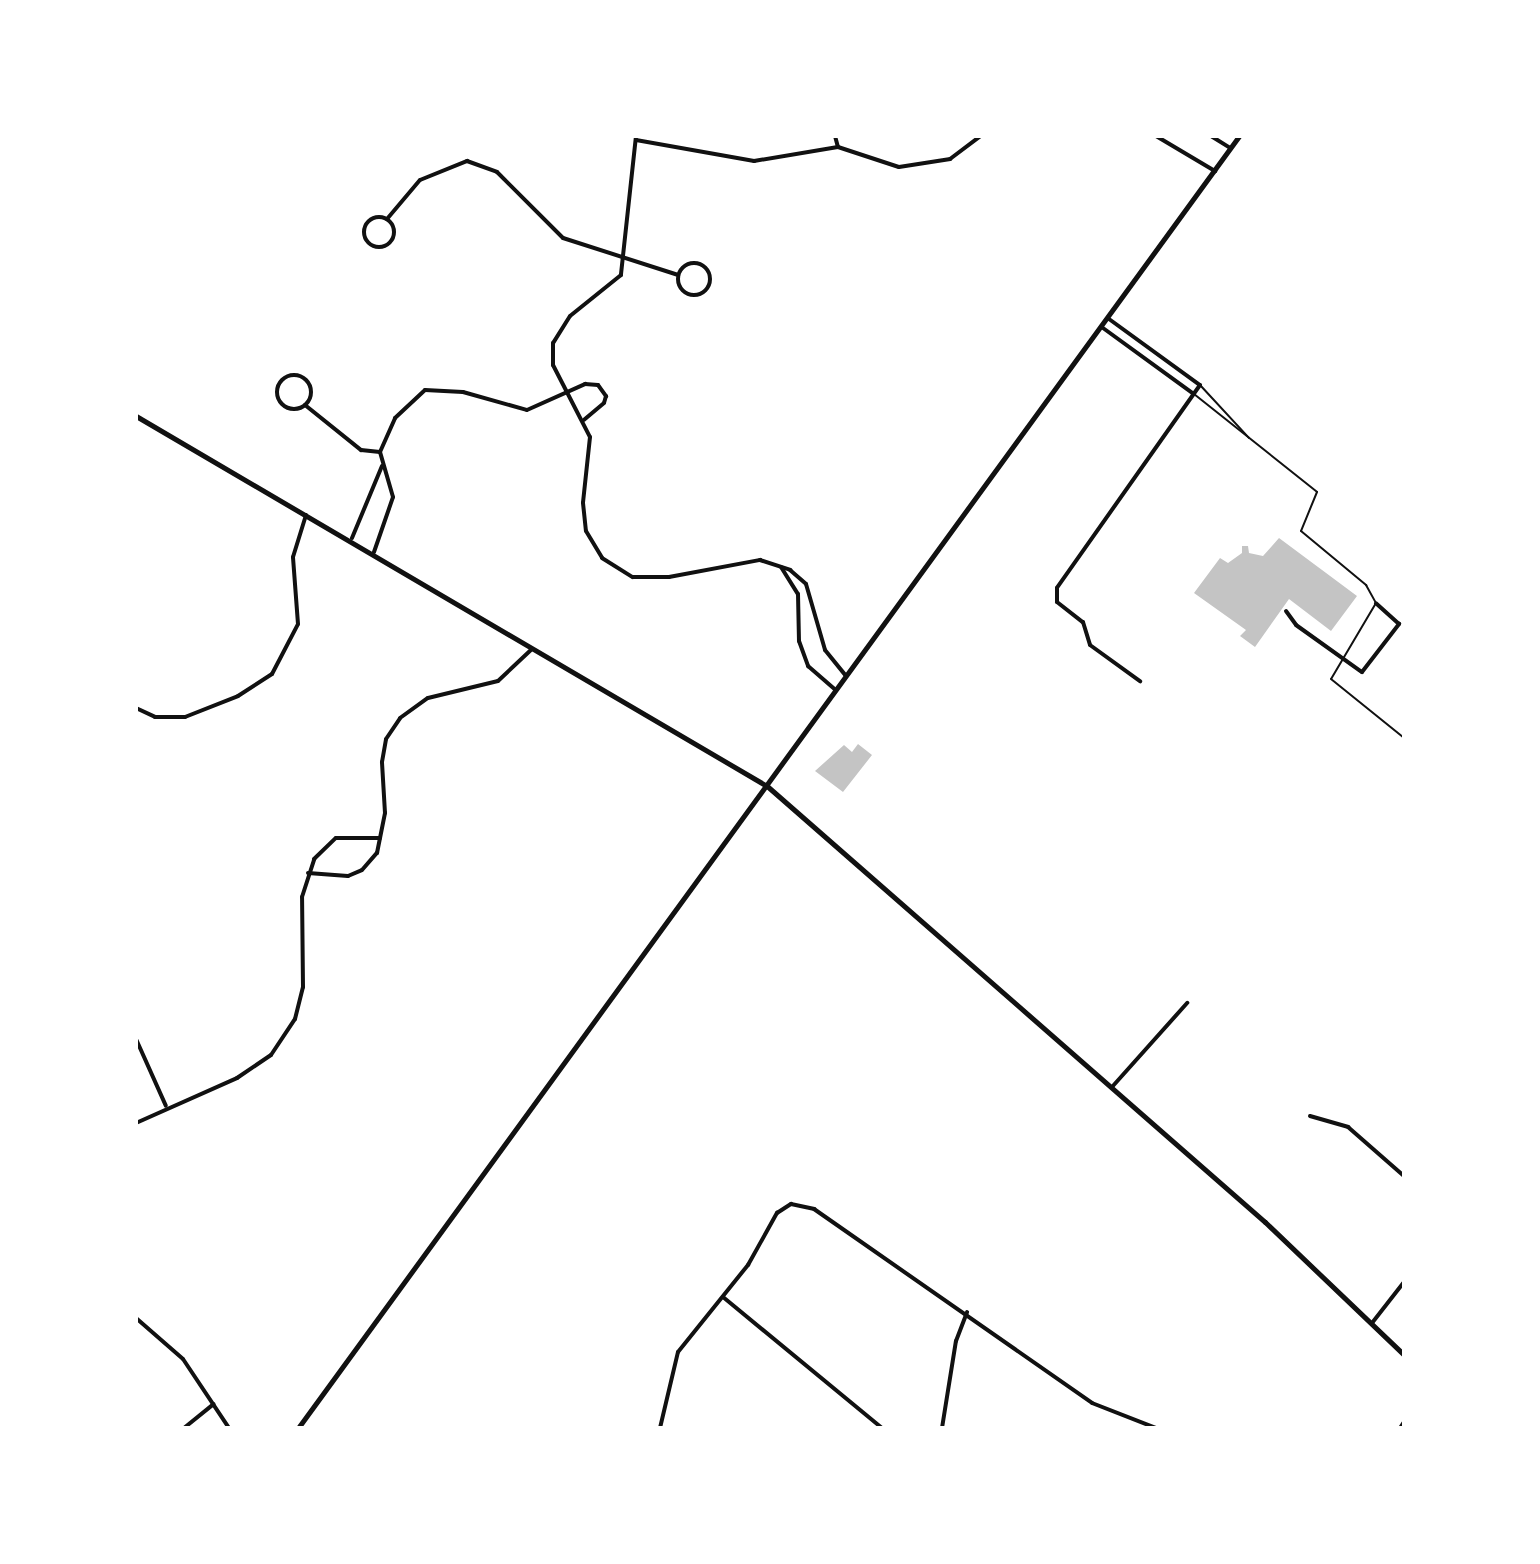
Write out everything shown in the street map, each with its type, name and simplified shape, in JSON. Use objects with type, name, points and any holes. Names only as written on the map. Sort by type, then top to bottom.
[{"type":"street","points":[[835,136],[838,147]]},
{"type":"street","points":[[846,676],[825,650],[806,584],[780,565],[760,560],[649,579],[612,567],[595,548],[584,523],[590,445],[584,420],[566,393],[553,365],[557,334],[570,316],[613,285],[625,259],[636,138],[754,161],[838,147],[899,167],[919,167],[950,159],[980,136]]},
{"type":"street","points":[[1156,136],[1215,171]]},
{"type":"street","points":[[1211,136],[1230,148]]},
{"type":"street","points":[[298,1428],[1103,328],[1239,136]]},
{"type":"street","points":[[387,219],[420,180],[467,161],[497,172],[563,238],[678,275]]},
{"type":"street","points":[[373,218],[387,219],[393,237],[382,247],[371,245],[365,238],[366,224],[373,218]]},
{"type":"street","points":[[695,263],[705,267],[710,282],[705,292],[690,295],[679,285],[678,275],[695,263]]},
{"type":"street","points":[[1109,319],[1200,385],[1070,564],[1056,595],[1057,602],[1083,622],[1090,645],[1140,681]]},
{"type":"street","points":[[1103,328],[1194,394]]},
{"type":"street","points":[[300,377],[308,384],[305,405],[290,409],[281,403],[278,388],[284,379],[300,377]]},
{"type":"street","points":[[374,552],[393,497],[380,452],[395,418],[425,390],[463,392],[527,410],[585,384],[603,390],[604,403],[584,420]]},
{"type":"street","points":[[305,405],[361,450],[380,452]]},
{"type":"street","points":[[136,416],[352,538],[767,786],[866,868],[1404,1355]]},
{"type":"street","points":[[352,538],[382,466]]},
{"type":"street","points":[[136,708],[155,717],[185,717],[238,696],[272,674],[298,624],[293,557],[307,514]]},
{"type":"street","points":[[780,565],[798,594],[799,641],[808,666],[836,691]]},
{"type":"street","points":[[1286,611],[1362,672],[1399,624],[1376,603]]},
{"type":"street","points":[[308,873],[334,877],[362,870],[377,853],[382,762],[386,739],[400,718],[428,698],[498,681],[534,647]]},
{"type":"street","points":[[136,1123],[166,1106],[257,1067],[289,1031],[303,987],[302,897],[308,873],[336,838],[380,838]]},
{"type":"street","points":[[1110,1089],[1187,1003]]},
{"type":"street","points":[[136,1039],[166,1106]]},
{"type":"street","points":[[1310,1116],[1348,1127],[1404,1176]]},
{"type":"street","points":[[660,1428],[678,1352],[723,1297],[766,1228],[791,1204],[814,1209],[967,1312],[1092,1403],[1156,1428]]},
{"type":"street","points":[[1372,1323],[1404,1282]]},
{"type":"street","points":[[723,1297],[882,1428]]},
{"type":"street","points":[[942,1428],[956,1341],[967,1312]]},
{"type":"street","points":[[136,1318],[183,1359],[229,1428]]},
{"type":"street","points":[[184,1428],[214,1404]]},
{"type":"street","points":[[1400,1428],[1404,1422]]},
{"type":"lane","points":[[1200,385],[1253,443]]},
{"type":"lane","points":[[1194,394],[1253,443],[1312,485],[1317,499],[1301,531],[1366,585],[1376,603],[1331,679],[1404,738]]},
{"type":"building","points":[[1279,538],[1357,596],[1331,631],[1289,599],[1255,647],[1240,636],[1246,630],[1194,593],[1220,558],[1228,563],[1242,553],[1242,546],[1248,546],[1249,553],[1263,556]]},
{"type":"building","points":[[858,744],[872,755],[843,792],[815,771],[844,745],[852,752]]}]
